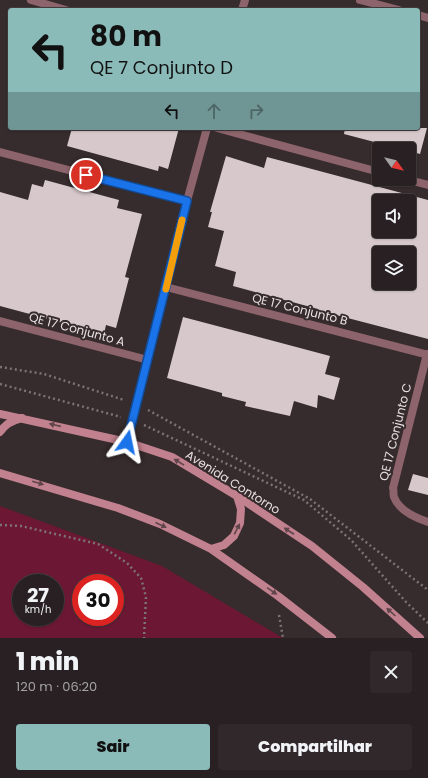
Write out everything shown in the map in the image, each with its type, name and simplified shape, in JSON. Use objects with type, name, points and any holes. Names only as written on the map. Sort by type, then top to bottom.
[{"type":"main road","name":"Avenida Contorno","points":[[0,414],[127,442],[172,457],[237,496],[312,546],[363,587],[420,638]]},
{"type":"main road","points":[[0,432],[14,420],[23,418]]},
{"type":"main road","points":[[0,466],[3,473],[118,508],[160,524],[211,549],[278,596],[332,638]]},
{"type":"main road","points":[[211,549],[224,545],[234,536],[240,523],[241,510],[237,496]]},
{"type":"street","points":[[31,0],[59,8]]},
{"type":"street","points":[[360,0],[391,8]]},
{"type":"street","points":[[127,442],[187,201],[206,130]]},
{"type":"street","points":[[224,130],[372,170]]},
{"type":"street","points":[[0,152],[187,201]]},
{"type":"street","points":[[416,182],[428,185]]},
{"type":"street","name":"QE 17 Conjunto B","points":[[166,287],[427,354]]},
{"type":"street","name":"QE 17 Conjunto A","points":[[0,320],[148,360]]},
{"type":"street","name":"QE 17 Conjunto C","points":[[427,354],[393,488],[394,497],[400,506],[420,520],[428,522]]},
{"type":"path","points":[[0,367],[44,374],[137,404],[310,499],[428,590]]},
{"type":"path","points":[[0,525],[21,526],[98,544],[127,563],[141,578],[146,597],[144,638]]},
{"type":"shaded area","points":[[0,506],[162,566],[283,638],[0,638]]},
{"type":"building","points":[[420,128],[427,128],[420,154],[416,153],[416,142],[374,142],[344,134],[345,130],[420,130]]},
{"type":"building","points":[[71,130],[178,130],[168,169],[159,166],[158,171],[67,146]]},
{"type":"building","points":[[226,156],[264,168],[267,157],[406,194],[372,194],[372,238],[416,238],[416,197],[428,200],[428,339],[233,286],[236,272],[215,266],[224,231],[208,227],[212,212],[210,212]]},
{"type":"building","points":[[45,180],[119,200],[117,208],[142,214],[125,277],[129,278],[116,328],[106,325],[104,334],[0,306],[0,192],[28,200],[32,184],[43,187]]},
{"type":"building","points":[[183,317],[330,356],[325,374],[340,378],[334,400],[318,395],[317,408],[294,401],[290,416],[245,406],[246,402],[222,396],[222,393],[167,378]]},
{"type":"building","points":[[413,474],[428,478],[428,495],[408,490]]},
{"type":"slow traffic","points":[[166,289],[182,220]]},
{"type":"route","points":[[86,175],[187,201],[127,442]]}]
